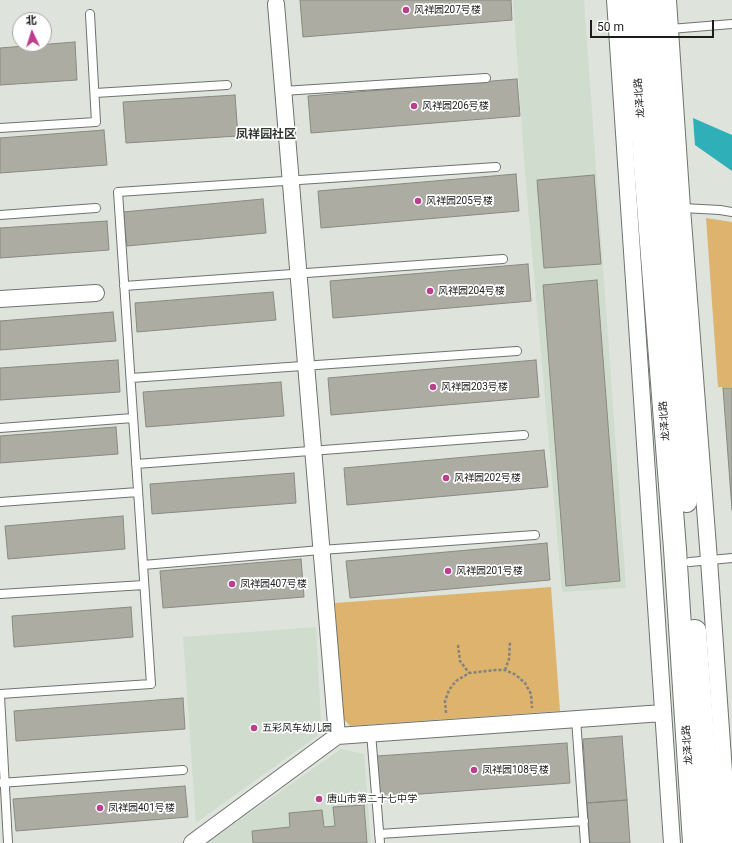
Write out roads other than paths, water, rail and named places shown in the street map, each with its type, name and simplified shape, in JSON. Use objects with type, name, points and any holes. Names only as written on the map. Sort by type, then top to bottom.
[{"type":"main road","name":"龙泽北路","points":[[632,0],[675,557],[694,843]]},
{"type":"main road","name":"龙泽北路","points":[[652,0],[700,561],[711,843]]},
{"type":"street","name":"龙泽北路","points":[[615,0],[672,843]]},
{"type":"street","name":"龙泽北路","points":[[668,0],[682,208],[700,561],[729,843]]},
{"type":"street","points":[[276,4],[337,736]]},
{"type":"street","points":[[0,299],[96,293]]},
{"type":"street","points":[[192,843],[337,736],[663,713]]},
{"type":"lane","points":[[0,128],[96,122],[90,14]]},
{"type":"lane","points":[[670,28],[732,24]]},
{"type":"lane","points":[[283,91],[486,78]]},
{"type":"lane","points":[[95,93],[227,85]]},
{"type":"lane","points":[[8,843],[2,783],[0,695],[151,684],[118,192],[290,182],[496,167]]},
{"type":"lane","points":[[0,215],[96,208]]},
{"type":"lane","points":[[682,208],[732,212]]},
{"type":"lane","points":[[124,286],[503,260]]},
{"type":"lane","points":[[130,378],[517,350]]},
{"type":"lane","points":[[0,428],[133,418]]},
{"type":"lane","points":[[136,464],[524,435]]},
{"type":"lane","points":[[0,502],[138,492]]},
{"type":"lane","points":[[143,565],[321,550],[535,535]]},
{"type":"lane","points":[[700,561],[732,558]]},
{"type":"lane","points":[[0,594],[144,585]]},
{"type":"lane","points":[[576,719],[585,843]]},
{"type":"lane","points":[[371,733],[380,843]]},
{"type":"lane","points":[[2,783],[184,770]]},
{"type":"lane","points":[[379,834],[584,821]]},
{"type":"water","points":[[693,118],[732,135],[732,171],[695,145]]},
{"type":"place","name":"风祥园207号楼","points":[[406,10]]},
{"type":"place","name":"风祥园206号楼","points":[[414,106]]},
{"type":"place","name":"风祥园205号楼","points":[[418,201]]},
{"type":"place","name":"风祥园204号楼","points":[[430,291]]},
{"type":"place","name":"风祥园203号楼","points":[[433,387]]},
{"type":"place","name":"风祥园202号楼","points":[[446,478]]},
{"type":"place","name":"风祥园201号楼","points":[[448,571]]},
{"type":"place","name":"凤祥园407号楼","points":[[232,584]]},
{"type":"place","name":"五彩风车幼儿园","points":[[254,728]]},
{"type":"place","name":"凤祥园108号楼","points":[[474,770]]},
{"type":"place","name":"唐山市第二十七中学","points":[[319,799]]},
{"type":"place","name":"凤祥园401号楼","points":[[100,808]]},
{"type":"district","name":"凤祥园社区","points":[[266,135]]}]
